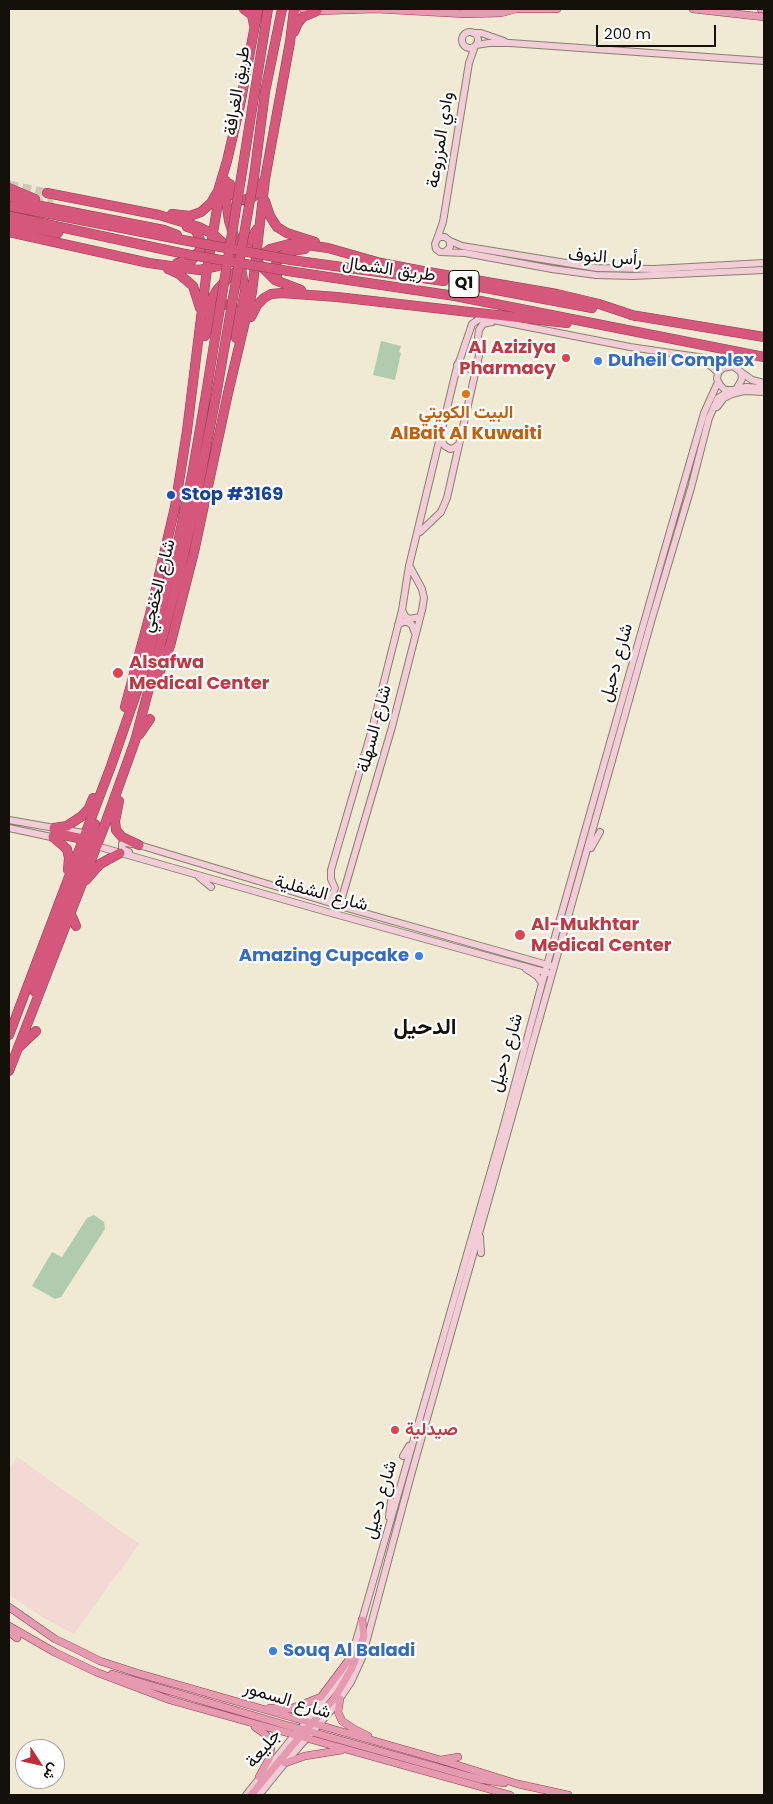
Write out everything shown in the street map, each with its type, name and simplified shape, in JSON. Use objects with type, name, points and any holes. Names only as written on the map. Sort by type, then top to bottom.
[{"type":"highway","points":[[244,9],[252,15],[255,26]]},
{"type":"highway","name":"طريق الغرافة","points":[[241,178],[268,9]]},
{"type":"highway","name":"طريق الغرافة","points":[[254,177],[265,92],[282,9]]},
{"type":"highway","points":[[148,694],[158,678],[170,646],[196,545],[228,393],[252,292],[264,178],[290,42],[294,9]]},
{"type":"highway","points":[[159,215],[190,216],[201,212],[211,203],[228,161],[243,93],[256,11]]},
{"type":"highway","points":[[290,42],[300,20],[305,15],[317,11]]},
{"type":"highway","points":[[228,161],[230,190],[237,198],[243,200],[253,197],[264,178]]},
{"type":"highway","points":[[228,161],[227,214],[232,232],[243,249],[275,280],[292,288],[337,297]]},
{"type":"highway","name":"شارع الخفجي","points":[[9,1035],[67,879],[122,779],[135,742],[193,514],[216,396],[254,177]]},
{"type":"highway","name":"شارع الخفجي","points":[[9,1071],[80,886],[103,787],[144,670],[177,547],[192,475],[241,178]]},
{"type":"highway","points":[[264,178],[266,208],[276,225],[287,233],[328,248],[381,263],[557,294],[599,304],[635,316]]},
{"type":"highway","points":[[124,726],[124,712],[175,507],[202,320],[207,269],[222,179]]},
{"type":"highway","points":[[9,188],[61,209]]},
{"type":"highway","points":[[47,193],[159,215],[199,227],[213,234],[224,244],[241,268],[244,281],[244,297],[227,383],[228,393]]},
{"type":"highway","points":[[9,196],[36,205],[164,230],[186,240]]},
{"type":"highway","points":[[53,200],[66,197]]},
{"type":"highway","name":"طريق الشمال","points":[[9,206],[291,260],[463,283],[635,316],[764,337]]},
{"type":"highway","points":[[149,262],[187,263],[195,258],[200,247],[199,237],[194,229],[168,221],[159,215]]},
{"type":"highway","name":"طريق الشمال","points":[[9,216],[185,254],[455,296],[764,357]]},
{"type":"highway","points":[[9,223],[68,235],[85,233]]},
{"type":"highway","points":[[9,232],[193,270],[218,266],[235,257],[243,249],[260,224]]},
{"type":"highway","points":[[197,350],[211,299],[225,281],[241,268],[270,249],[284,245],[300,244],[328,248]]},
{"type":"highway","points":[[292,288],[281,280],[276,273],[275,267],[278,259],[286,253],[298,249],[328,248]]},
{"type":"highway","points":[[149,262],[179,274],[190,283],[197,294],[202,320]]},
{"type":"highway","points":[[228,393],[250,318],[257,305],[271,294],[337,297],[524,319],[612,327]]},
{"type":"highway","points":[[192,390],[207,324],[215,309],[228,305],[234,309],[236,314],[236,338]]},
{"type":"highway","points":[[164,528],[166,547]]},
{"type":"highway","points":[[34,1004],[37,978],[90,840],[121,751],[144,670]]},
{"type":"highway","points":[[135,742],[150,719]]},
{"type":"highway","points":[[122,779],[115,826],[122,837],[139,846]]},
{"type":"highway","points":[[53,832],[67,826],[82,816],[95,794],[103,787]]},
{"type":"highway","points":[[53,832],[90,840]]},
{"type":"highway","points":[[53,832],[68,853],[67,879]]},
{"type":"highway","points":[[80,886],[100,864],[120,853]]},
{"type":"highway","points":[[70,912],[76,926]]},
{"type":"highway","points":[[17,1049],[36,1031]]},
{"type":"main road","points":[[303,9],[317,11],[376,9],[466,14],[501,13],[516,10]]},
{"type":"main road","points":[[465,9],[557,9]]},
{"type":"main road","points":[[693,9],[764,17]]},
{"type":"main road","name":"شارع السمور","points":[[9,1607],[55,1639],[100,1661],[264,1709],[347,1750],[510,1795]]},
{"type":"main road","points":[[251,1795],[334,1699],[352,1668],[364,1636],[362,1620]]},
{"type":"main road","name":"شارع السمور","points":[[9,1626],[56,1653],[96,1672],[170,1700],[215,1713],[306,1731],[377,1742],[518,1784],[568,1795]]},
{"type":"main road","points":[[9,1632],[17,1638]]},
{"type":"main road","points":[[264,1709],[290,1709],[319,1699],[325,1694],[351,1658]]},
{"type":"main road","points":[[96,1672],[116,1675],[306,1731],[479,1779],[518,1784]]},
{"type":"main road","points":[[340,1699],[338,1712],[342,1721],[377,1742]]},
{"type":"main road","points":[[215,1713],[260,1729],[266,1735],[271,1745],[271,1752],[269,1760],[259,1777]]},
{"type":"main road","points":[[284,1763],[316,1753],[347,1750]]},
{"type":"main road","points":[[441,1760],[458,1756]]},
{"type":"street","points":[[510,43],[471,32],[465,34],[462,38],[466,48],[489,43],[510,43],[764,61]]},
{"type":"street","points":[[471,32],[477,37],[475,46]]},
{"type":"street","name":"وادي المزروعة","points":[[437,239],[443,222],[469,63],[475,46]]},
{"type":"street","name":"وادي المزروعة","points":[[466,48],[469,63]]},
{"type":"street","name":"وادي المزروعة","points":[[443,222],[448,239]]},
{"type":"street","points":[[442,236],[448,239],[450,247],[446,251],[440,252],[436,249],[437,239],[442,236]]},
{"type":"street","name":"رأس النوف","points":[[448,239],[462,246],[597,268],[654,269],[764,263]]},
{"type":"street","name":"رأس النوف","points":[[446,251],[596,275],[640,276],[764,270]]},
{"type":"street","name":"شارع السهلة","points":[[335,885],[332,879],[332,870],[372,728],[402,610],[409,566],[458,365],[473,322],[482,319],[494,322]]},
{"type":"street","points":[[494,322],[630,347],[705,358],[726,366],[733,366],[752,380],[764,383]]},
{"type":"street","name":"شارع السهلة","points":[[418,534],[444,506],[479,356],[479,330],[483,324],[494,322]]},
{"type":"street","points":[[630,347],[706,364],[718,373],[718,382],[722,388],[729,390],[746,387],[764,388]]},
{"type":"street","points":[[458,365],[474,372]]},
{"type":"street","points":[[718,373],[726,366]]},
{"type":"street","points":[[737,388],[741,383],[741,372]]},
{"type":"street","name":"شارع دحيل","points":[[306,1731],[351,1658],[502,1132],[507,1100],[542,983],[550,969],[552,949],[704,413],[718,382]]},
{"type":"street","name":"شارع دحيل","points":[[306,1731],[340,1699],[351,1682],[362,1658],[410,1479],[480,1232],[550,969],[585,858],[709,418],[720,396],[729,390]]},
{"type":"street","points":[[704,437],[716,408],[724,398],[740,392],[764,392]]},
{"type":"street","points":[[440,439],[450,449],[459,444]]},
{"type":"street","points":[[677,496],[683,488]]},
{"type":"street","points":[[690,488],[694,500]]},
{"type":"street","name":"شارع السهلة","points":[[344,902],[347,882],[390,736],[424,598],[422,589],[409,566]]},
{"type":"street","points":[[402,610],[409,619],[420,617]]},
{"type":"street","points":[[398,625],[408,622],[416,634]]},
{"type":"street","points":[[612,719],[630,675]]},
{"type":"street","points":[[9,820],[53,832]]},
{"type":"street","points":[[9,828],[53,832]]},
{"type":"street","points":[[585,858],[600,832]]},
{"type":"street","name":"شارع الشفلية","points":[[90,840],[120,853],[518,965],[550,969]]},
{"type":"street","points":[[139,846],[126,843],[122,844],[121,848],[153,861]]},
{"type":"street","name":"شارع الشفلية","points":[[139,846],[517,957],[550,969]]},
{"type":"street","points":[[197,874],[211,887]]},
{"type":"street","points":[[568,874],[569,888]]},
{"type":"street","points":[[323,896],[333,893],[335,885],[342,886],[347,882]]},
{"type":"street","name":"شارع الشفلية","points":[[290,890],[344,902],[373,915]]},
{"type":"street","points":[[471,939],[491,950]]},
{"type":"street","points":[[517,957],[541,959],[546,957],[552,949]]},
{"type":"street","points":[[496,965],[508,962]]},
{"type":"street","points":[[518,965],[535,974],[542,983]]},
{"type":"street","points":[[531,1010],[539,998]]},
{"type":"street","points":[[516,1062],[528,1035]]},
{"type":"street","points":[[500,1119],[502,1132]]},
{"type":"street","points":[[470,1227],[471,1236]]},
{"type":"street","points":[[480,1232],[481,1253]]},
{"type":"street","points":[[403,1456],[415,1436]]},
{"type":"street","points":[[389,1525],[391,1500]]},
{"type":"street","name":"جليعة","points":[[259,1795],[306,1731]]},
{"type":"street","name":"جليعة","points":[[246,1795],[259,1777],[306,1731]]},
{"type":"shaded area","points":[[17,1457],[139,1544],[74,1634],[44,1618],[9,1595],[9,1469]]},
{"type":"green space","points":[[381,341],[401,346],[395,380],[373,375]]},
{"type":"green space","points":[[94,1215],[104,1222],[105,1229],[61,1297],[55,1299],[32,1286],[52,1252],[62,1257],[87,1218]]},
{"type":"tunnel","points":[[9,185],[47,193]]},
{"type":"tunnel","points":[[34,202],[53,200]]},
{"type":"place","name":"Al Aziziya Pharmacy","points":[[566,358]]},
{"type":"place","name":"Duheil Complex","points":[[598,361]]},
{"type":"place","name":"البيت الكويتي AlBait Al Kuwaiti","points":[[466,394]]},
{"type":"place","name":"Stop #3169","points":[[171,495]]},
{"type":"place","name":"Alsafwa Medical Center","points":[[118,673]]},
{"type":"place","name":"Al-Mukhtar Medical Center","points":[[520,935]]},
{"type":"place","name":"Amazing Cupcake","points":[[419,956]]},
{"type":"place","name":"صيدلية","points":[[395,1430]]},
{"type":"place","name":"Souq Al Baladi","points":[[273,1651]]},
{"type":"district","name":"الدحيل","points":[[425,1028]]}]
